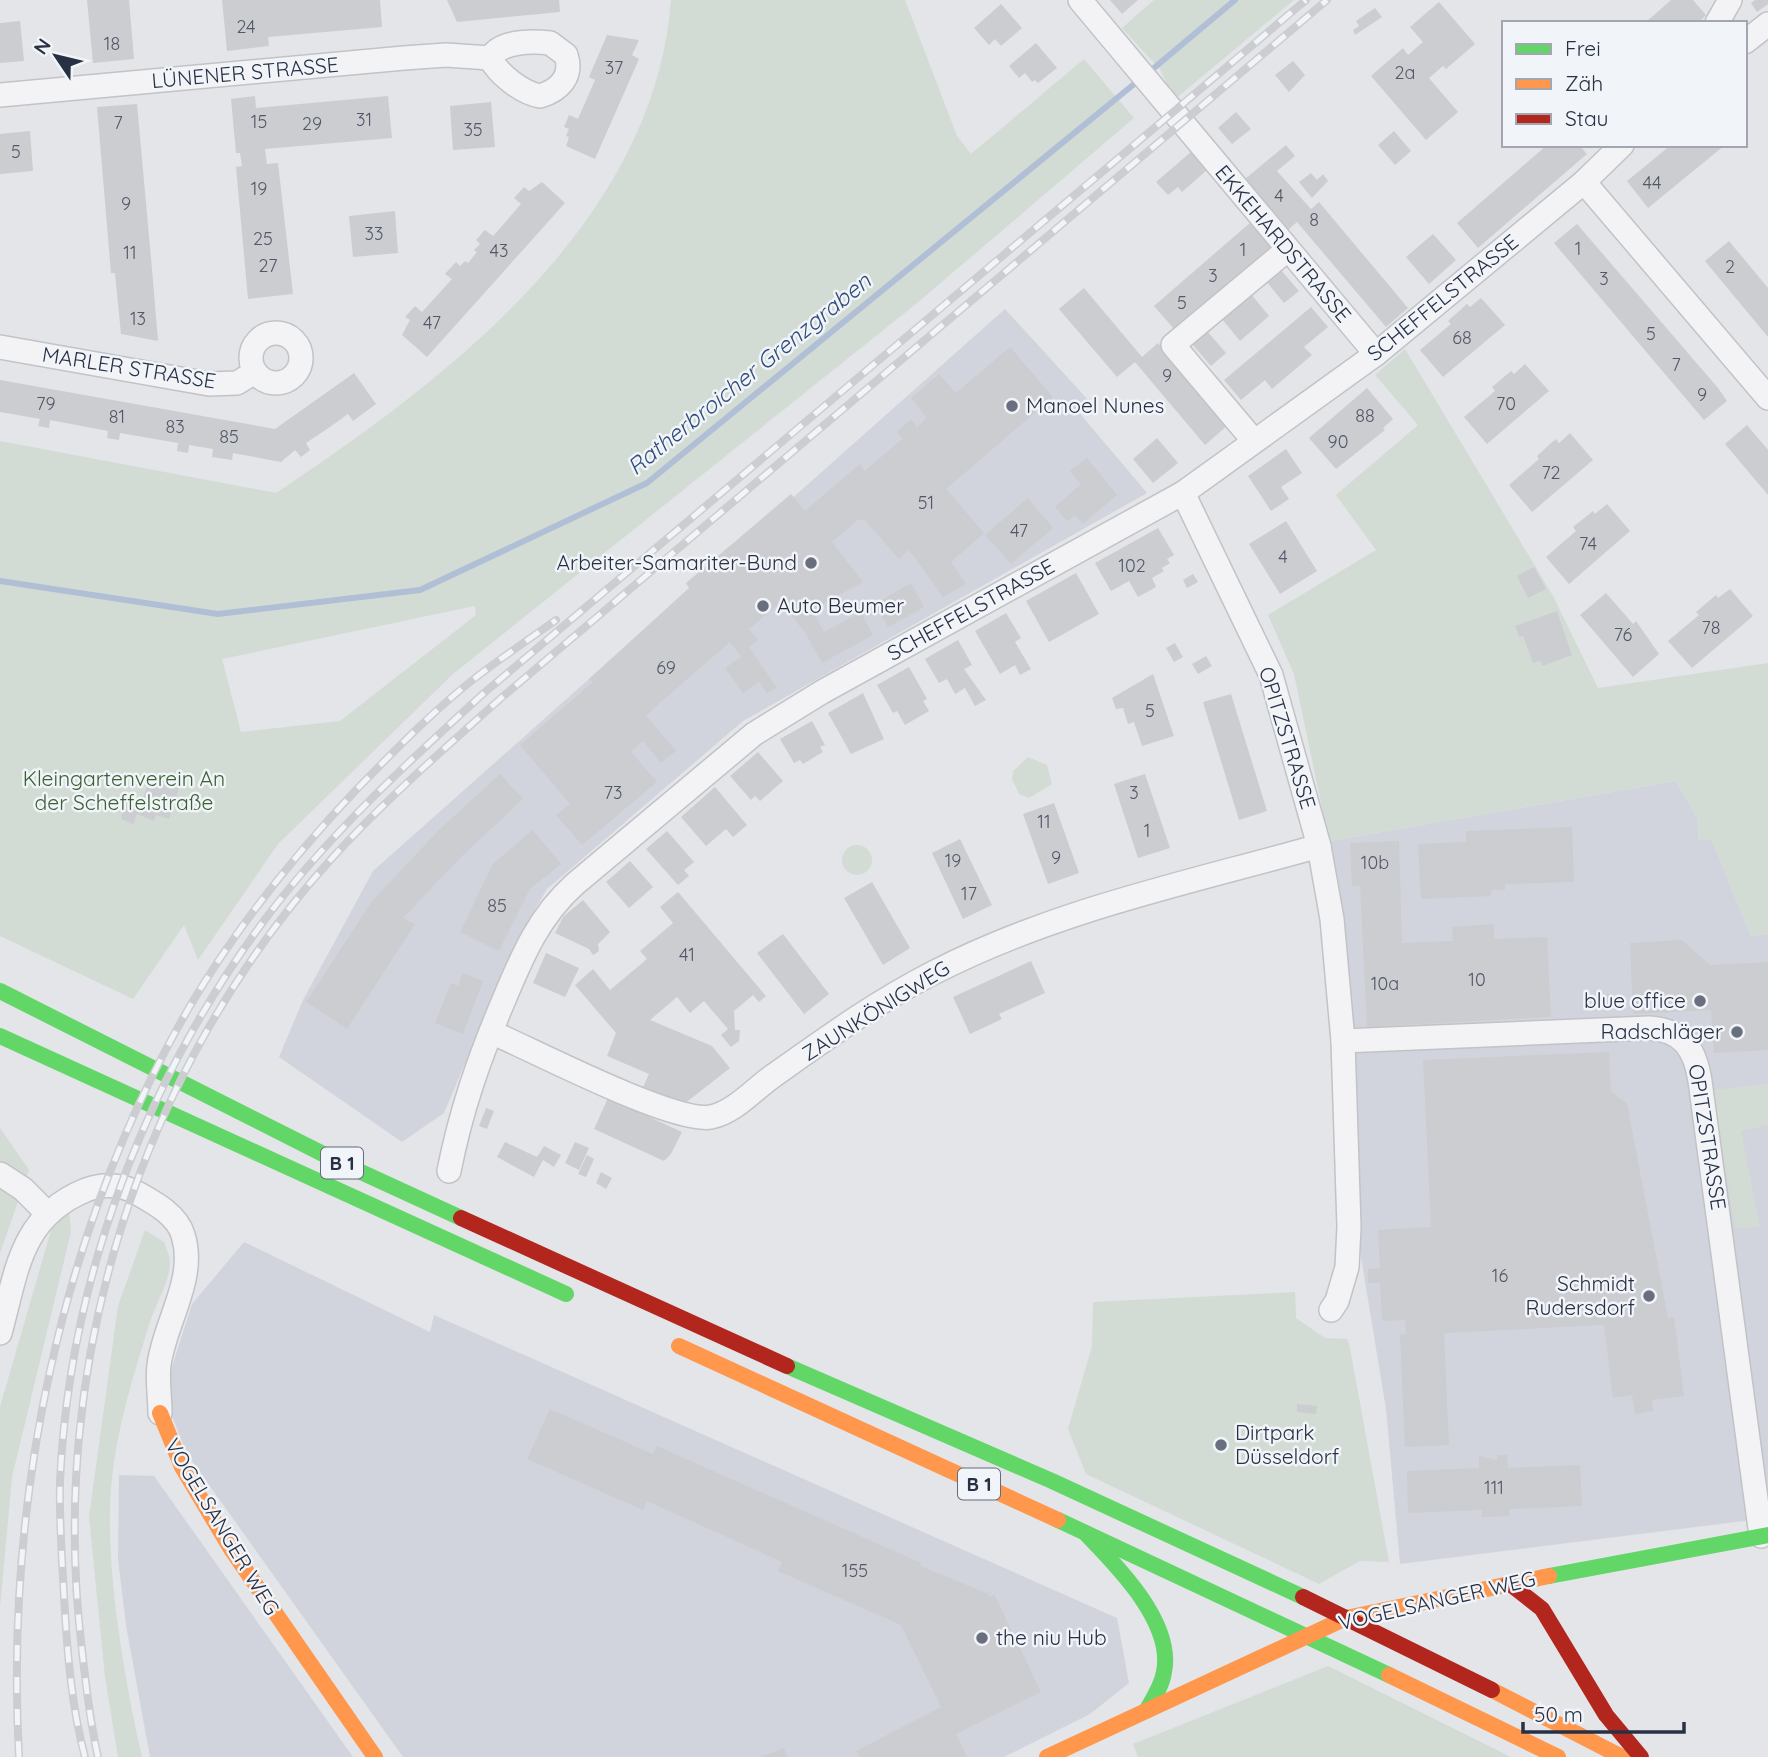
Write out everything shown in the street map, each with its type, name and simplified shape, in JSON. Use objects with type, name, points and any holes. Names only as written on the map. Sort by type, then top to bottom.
[{"type":"main road","name":"B 1","points":[[0,991],[349,1166],[661,1311],[1064,1487],[1346,1618],[1622,1757]]},
{"type":"main road","name":"B 1","points":[[0,1036],[576,1299]]},
{"type":"main road","name":"B 1","points":[[664,1339],[1307,1634],[1558,1757]]},
{"type":"main road","name":"VOGELSANGER WEG","points":[[160,1413],[164,1431],[188,1478],[240,1565],[375,1757]]},
{"type":"main road","points":[[1084,1531],[1125,1576],[1158,1632],[1165,1667],[1146,1711]]},
{"type":"main road","name":"VOGELSANGER WEG","points":[[1047,1757],[1346,1618],[1509,1583],[1765,1535]]},
{"type":"main road","points":[[1552,1624],[1552,1604],[1557,1588],[1570,1572]]},
{"type":"main road","points":[[1509,1583],[1542,1609],[1606,1715],[1641,1757]]},
{"type":"street","name":"EKKEHARDSTRASSE","points":[[1080,0],[1376,354]]},
{"type":"street","points":[[1718,21],[1730,0]]},
{"type":"street","points":[[1747,40],[1768,24]]},
{"type":"street","name":"LÜNENER STRASSE","points":[[0,95],[404,58],[446,55],[490,58]]},
{"type":"street","name":"SCHEFFELSTRASSE","points":[[449,1171],[469,1086],[530,940],[557,900],[754,734],[822,692],[1183,493],[1376,354],[1584,182],[1620,147]]},
{"type":"street","points":[[1584,182],[1768,398]]},
{"type":"street","points":[[1254,442],[1173,345],[1287,250]]},
{"type":"street","name":"MARLER STRASSE","points":[[0,347],[209,384],[237,383],[255,372]]},
{"type":"street","name":"OPITZSTRASSE","points":[[1183,493],[1271,675],[1319,846],[1332,919],[1343,1041],[1349,1227],[1346,1267],[1338,1301],[1331,1310]]},
{"type":"street","name":"ZAUNKÖNIGWEG","points":[[491,1032],[657,1107],[689,1117],[710,1117],[730,1110],[767,1080],[906,987],[986,947],[1138,893],[1188,883],[1319,846]]},
{"type":"street","name":"OPITZSTRASSE","points":[[1343,1041],[1649,1028],[1671,1032],[1689,1045],[1695,1054],[1700,1081],[1765,1535]]},
{"type":"street","points":[[0,1174],[23,1189],[47,1213],[29,1234],[0,1333]]},
{"type":"street","name":"VOGELSANGER WEG","points":[[47,1213],[72,1196],[95,1187],[131,1189],[163,1208],[183,1233],[187,1258],[185,1269],[159,1364],[160,1413]]},
{"type":"shaded area","points":[[1005,309],[1088,400],[1077,410],[1147,493],[743,721],[547,889],[518,938],[444,1113],[402,1142],[279,1057],[303,1000],[373,871]]},
{"type":"shaded area","points":[[1676,781],[1697,818],[1699,840],[1712,840],[1751,936],[1768,934],[1768,1518],[1400,1564],[1386,1409],[1361,1257],[1319,846],[1329,841]]},
{"type":"shaded area","points":[[244,1242],[430,1332],[434,1315],[1117,1618],[1129,1683],[1090,1714],[1004,1757],[403,1757],[187,1454],[171,1413],[170,1373],[192,1304]]},
{"type":"shaded area","points":[[119,1475],[154,1476],[353,1757],[150,1757],[126,1625],[118,1559]]},
{"type":"green space","name":"Kleingartenverein An der Scheffelstraße","points":[[671,0],[905,0],[957,136],[971,154],[1084,59],[1134,118],[916,304],[453,674],[278,844],[198,960],[184,925],[133,999],[0,936],[0,441],[276,493],[407,399],[472,346],[531,287],[584,224],[626,155],[656,81]],"holes":[[[475,606],[476,615],[340,721],[241,732],[222,659]]]},
{"type":"green space","points":[[1154,0],[1231,0],[1155,64],[1122,28]]},
{"type":"green space","points":[[1238,0],[1294,0],[1174,100],[1159,67]]},
{"type":"green space","points":[[1405,349],[1553,596],[1598,688],[1768,663],[1768,934],[1751,936],[1712,840],[1699,840],[1697,818],[1676,781],[1329,841],[1294,674],[1268,615],[1376,550],[1336,495],[1418,425],[1375,375]]},
{"type":"green space","points":[[1028,757],[1047,765],[1052,784],[1029,798],[1019,794],[1012,779],[1013,771]]},
{"type":"green space","points":[[857,845],[867,850],[872,860],[867,870],[857,875],[847,870],[842,860],[847,850]]},
{"type":"green space","points":[[1768,1084],[1768,1125],[1741,1131],[1760,1227],[1735,1228],[1712,1090]]},
{"type":"green space","points":[[0,1128],[29,1170],[0,1253]]},
{"type":"green space","points":[[69,1209],[71,1232],[12,1477],[0,1608],[0,1407],[52,1227]]},
{"type":"green space","points":[[145,1230],[164,1242],[170,1262],[168,1277],[150,1322],[127,1399],[112,1477],[110,1544],[117,1618],[142,1757],[118,1757],[105,1677],[89,1517],[118,1306]]},
{"type":"green space","name":"Dirtpark Düsseldorf","points":[[1295,1292],[1296,1318],[1325,1338],[1347,1339],[1349,1343],[1389,1562],[1360,1561],[1319,1584],[1086,1474],[1068,1429],[1092,1346],[1093,1302]]},
{"type":"green space","points":[[1328,1666],[1511,1757],[1138,1757],[1133,1744]]},
{"type":"building","points":[[87,0],[129,0],[134,59],[93,63]]},
{"type":"building","points":[[222,0],[380,0],[382,27],[268,37],[269,46],[227,51]]},
{"type":"building","points":[[447,0],[559,0],[560,12],[457,22]]},
{"type":"building","points":[[1110,0],[1138,0],[1122,14]]},
{"type":"building","points":[[1671,0],[1693,0],[1706,15],[1700,21],[1647,21]]},
{"type":"building","points":[[1755,0],[1768,0],[1768,4],[1757,12],[1751,3]]},
{"type":"building","points":[[1439,2],[1475,44],[1446,69],[1443,66],[1429,78],[1458,112],[1426,140],[1371,76],[1403,48],[1408,55],[1423,42],[1410,27]]},
{"type":"building","points":[[1001,4],[1022,28],[1001,46],[995,39],[989,45],[974,28]]},
{"type":"building","points":[[1375,8],[1382,17],[1355,35],[1353,30],[1359,26],[1356,21]]},
{"type":"building","points":[[20,21],[24,61],[0,63],[0,23]]},
{"type":"building","points":[[607,35],[639,40],[632,55],[639,59],[595,159],[566,146],[569,129],[564,127],[569,115],[578,119],[595,80],[589,77]]},
{"type":"building","points":[[1036,43],[1057,68],[1038,83],[1035,80],[1032,82],[1025,73],[1019,78],[1009,66]]},
{"type":"building","points":[[1293,61],[1305,75],[1289,92],[1275,75]]},
{"type":"building","points":[[255,96],[256,108],[388,96],[392,138],[265,149],[267,164],[278,163],[293,294],[248,299],[236,167],[242,166],[240,153],[236,153],[231,99]]},
{"type":"building","points":[[491,102],[495,147],[453,150],[450,106]]},
{"type":"building","points":[[137,104],[158,341],[121,334],[115,273],[111,273],[97,107]]},
{"type":"building","points":[[1236,112],[1251,129],[1232,144],[1218,128]]},
{"type":"building","points":[[30,131],[33,171],[0,174],[0,134]]},
{"type":"building","points":[[1394,131],[1411,151],[1395,165],[1378,145]]},
{"type":"building","points":[[1286,145],[1295,156],[1277,171],[1311,209],[1319,202],[1408,308],[1386,327],[1297,222],[1288,230],[1245,179]]},
{"type":"building","points":[[1545,147],[1581,147],[1587,154],[1478,248],[1457,223]]},
{"type":"building","points":[[1669,147],[1723,147],[1648,208],[1627,181]]},
{"type":"building","points":[[1191,152],[1207,170],[1182,192],[1178,187],[1168,195],[1156,182]]},
{"type":"building","points":[[1311,173],[1317,180],[1323,174],[1328,181],[1312,198],[1299,182]]},
{"type":"building","points":[[542,182],[565,203],[427,357],[402,335],[410,320],[405,317],[415,306],[422,312],[452,279],[445,274],[456,262],[460,266],[465,261],[468,263],[480,244],[476,240],[485,230],[493,236],[521,204],[514,198],[524,187],[529,191]]},
{"type":"building","points":[[395,211],[398,253],[353,257],[349,216]]},
{"type":"building","points":[[1251,222],[1271,247],[1174,329],[1154,306]]},
{"type":"building","points":[[1577,224],[1727,401],[1704,420],[1554,243]]},
{"type":"building","points":[[1433,234],[1456,260],[1429,284],[1406,257]]},
{"type":"building","points":[[1729,241],[1768,288],[1768,337],[1705,261]]},
{"type":"building","points":[[1280,269],[1299,291],[1284,303],[1266,281]]},
{"type":"building","points":[[1084,288],[1142,357],[1158,343],[1228,425],[1205,445],[1135,362],[1117,377],[1059,309]]},
{"type":"building","points":[[1251,294],[1269,316],[1240,341],[1222,319]]},
{"type":"building","points":[[1481,298],[1505,325],[1443,377],[1420,350],[1451,324],[1448,321],[1467,304],[1470,307]]},
{"type":"building","points":[[1311,307],[1328,327],[1304,347],[1312,355],[1272,389],[1265,380],[1241,400],[1224,380]]},
{"type":"building","points":[[1207,331],[1226,353],[1211,366],[1192,344]]},
{"type":"building","points":[[1010,347],[1053,397],[946,489],[984,533],[951,562],[966,584],[943,597],[909,550],[899,559],[865,520],[858,520],[832,542],[863,582],[812,610],[824,632],[861,612],[873,635],[822,663],[806,634],[781,602],[749,629],[758,640],[749,647],[777,688],[767,693],[759,682],[743,693],[725,668],[741,657],[730,642],[646,715],[676,751],[661,763],[643,741],[631,752],[657,782],[582,845],[556,815],[570,804],[520,745],[593,682],[589,679],[689,588],[686,583],[791,494],[805,511],[860,464],[865,471],[902,439],[897,432],[911,419],[917,427],[927,418],[911,398],[939,374],[956,393]]},
{"type":"building","points":[[1525,364],[1549,391],[1487,444],[1464,417],[1495,391],[1492,387],[1511,371],[1514,374]]},
{"type":"building","points":[[354,373],[376,404],[353,421],[348,414],[306,443],[310,450],[301,457],[295,450],[281,462],[233,453],[232,460],[212,457],[213,449],[189,445],[188,453],[177,451],[178,443],[120,433],[119,440],[107,438],[108,431],[50,420],[49,428],[38,426],[40,419],[0,412],[0,380],[275,429]]},
{"type":"building","points":[[1367,388],[1393,419],[1383,428],[1385,430],[1336,469],[1309,438]]},
{"type":"building","points":[[1747,425],[1768,450],[1768,495],[1725,444]]},
{"type":"building","points":[[1570,433],[1593,460],[1532,512],[1509,485],[1539,459],[1537,456],[1550,444],[1556,439],[1559,443]]},
{"type":"building","points":[[1157,438],[1178,463],[1153,483],[1133,459]]},
{"type":"building","points":[[1286,449],[1302,473],[1281,487],[1289,499],[1271,511],[1248,476]]},
{"type":"building","points":[[1087,458],[1117,495],[1083,524],[1075,515],[1067,521],[1055,507],[1081,484],[1070,471]]},
{"type":"building","points":[[1028,498],[1053,528],[1011,564],[985,535]]},
{"type":"building","points":[[1607,504],[1630,531],[1569,584],[1546,557],[1576,531],[1573,527]]},
{"type":"building","points":[[1286,521],[1317,571],[1280,594],[1249,544]]},
{"type":"building","points":[[1158,528],[1174,555],[1167,559],[1170,563],[1162,568],[1164,571],[1152,578],[1156,587],[1138,597],[1129,581],[1111,591],[1095,563]]},
{"type":"building","points":[[1534,567],[1546,589],[1528,598],[1517,576]]},
{"type":"building","points":[[1076,573],[1099,614],[1049,642],[1026,601]]},
{"type":"building","points":[[1193,574],[1198,582],[1187,588],[1183,580]]},
{"type":"building","points":[[911,583],[924,607],[888,627],[875,604]]},
{"type":"building","points":[[1730,589],[1753,616],[1692,668],[1668,641],[1699,615],[1696,612],[1716,595],[1718,598]]},
{"type":"building","points":[[1606,593],[1633,624],[1636,621],[1659,654],[1633,677],[1580,615]]},
{"type":"building","points":[[1557,611],[1572,655],[1542,666],[1541,661],[1533,663],[1523,636],[1519,637],[1515,626]]},
{"type":"building","points":[[1006,613],[1021,638],[1015,642],[1031,669],[1020,675],[1015,665],[1000,674],[975,631]]},
{"type":"building","points":[[958,640],[972,665],[964,669],[986,700],[975,706],[965,688],[955,694],[947,679],[939,683],[925,659]]},
{"type":"building","points":[[1175,643],[1183,657],[1174,662],[1166,648]]},
{"type":"building","points":[[1206,656],[1212,666],[1198,674],[1192,664]]},
{"type":"building","points":[[909,667],[927,699],[923,701],[929,711],[905,725],[897,711],[893,713],[877,685]]},
{"type":"building","points":[[1153,674],[1174,736],[1142,746],[1134,722],[1128,724],[1123,708],[1116,709],[1112,698]]},
{"type":"building","points":[[863,693],[884,739],[851,754],[828,713]]},
{"type":"building","points":[[1231,694],[1267,811],[1239,820],[1203,702]]},
{"type":"building","points":[[812,721],[825,745],[820,747],[823,752],[803,764],[800,760],[794,763],[780,739]]},
{"type":"building","points":[[758,752],[783,781],[760,801],[755,796],[751,800],[730,776]]},
{"type":"building","points":[[500,774],[523,799],[463,855],[403,918],[415,924],[347,1029],[306,1002],[372,901],[438,831]]},
{"type":"building","points":[[1145,774],[1170,848],[1138,858],[1114,784]]},
{"type":"building","points":[[151,777],[180,786],[169,819],[156,815],[154,821],[137,814],[133,824],[121,819],[125,800],[131,802],[132,798],[141,802]]},
{"type":"building","points":[[715,787],[747,825],[733,837],[726,829],[706,846],[681,817]]},
{"type":"building","points":[[1054,803],[1079,873],[1048,884],[1023,814]]},
{"type":"building","points":[[1572,827],[1574,882],[1505,884],[1505,890],[1491,890],[1491,896],[1421,899],[1418,844],[1466,842],[1466,831]]},
{"type":"building","points":[[533,830],[561,864],[530,889],[499,951],[460,932],[493,864]]},
{"type":"building","points":[[667,831],[694,862],[684,870],[689,876],[678,885],[646,849]]},
{"type":"building","points":[[960,839],[992,905],[963,919],[932,853]]},
{"type":"building","points":[[1399,841],[1402,943],[1453,941],[1452,927],[1494,924],[1494,939],[1547,937],[1551,1017],[1367,1027],[1360,886],[1352,886],[1350,843]]},
{"type":"building","points":[[630,861],[653,887],[629,908],[606,882]]},
{"type":"building","points":[[872,882],[910,948],[883,965],[844,898]]},
{"type":"building","points":[[678,892],[766,996],[759,1002],[753,995],[734,1011],[735,1030],[740,1030],[739,1041],[731,1047],[721,1035],[728,1029],[704,1001],[690,1013],[677,997],[650,1020],[712,1046],[730,1068],[684,1104],[643,1087],[649,1074],[607,1056],[616,1033],[575,985],[593,969],[610,990],[647,959],[640,951],[673,923],[660,907]]},
{"type":"building","points":[[583,900],[610,932],[598,944],[599,951],[593,955],[589,949],[555,933],[563,917]]},
{"type":"building","points":[[783,934],[829,994],[804,1014],[757,953]]},
{"type":"building","name":"blue office","points":[[1682,940],[1710,965],[1768,962],[1768,1050],[1714,1053],[1711,1010],[1633,1014],[1630,943]]},
{"type":"building","points":[[546,953],[579,968],[565,997],[533,983]]},
{"type":"building","points":[[1031,961],[1045,993],[999,1014],[1002,1019],[970,1034],[953,997]]},
{"type":"building","points":[[463,973],[483,981],[463,1034],[435,1023],[451,983],[458,986]]},
{"type":"building","points":[[1612,994],[1612,1006],[1604,1007],[1604,995]]},
{"type":"building","points":[[1609,1052],[1611,1091],[1627,1104],[1668,1318],[1674,1317],[1684,1396],[1652,1400],[1653,1411],[1635,1414],[1632,1395],[1613,1398],[1604,1325],[1444,1333],[1449,1445],[1405,1447],[1400,1335],[1406,1334],[1405,1320],[1382,1321],[1380,1283],[1368,1283],[1368,1269],[1380,1268],[1378,1230],[1431,1227],[1423,1060]]},
{"type":"building","points":[[608,1098],[682,1132],[671,1154],[664,1161],[594,1129]]},
{"type":"building","points":[[486,1108],[494,1111],[487,1129],[479,1126]]},
{"type":"building","points":[[505,1142],[537,1157],[544,1146],[561,1155],[554,1167],[543,1160],[534,1177],[497,1157]]},
{"type":"building","points":[[575,1142],[589,1148],[579,1170],[565,1163]]},
{"type":"building","points":[[587,1155],[594,1159],[586,1177],[578,1174]]},
{"type":"building","points":[[601,1172],[612,1178],[606,1189],[596,1183]]},
{"type":"building","points":[[1297,1404],[1317,1406],[1316,1414],[1297,1412]]},
{"type":"building","points":[[550,1409],[653,1454],[657,1446],[921,1563],[920,1566],[989,1594],[988,1598],[994,1594],[1041,1692],[956,1734],[967,1757],[859,1757],[856,1751],[941,1707],[901,1625],[778,1571],[782,1562],[647,1501],[643,1510],[527,1459]]},
{"type":"building","points":[[1497,1455],[1507,1455],[1508,1468],[1580,1465],[1582,1506],[1509,1509],[1509,1516],[1482,1517],[1482,1510],[1408,1513],[1407,1471],[1479,1468],[1479,1456],[1497,1460]]},
{"type":"building","points":[[784,1748],[787,1757],[760,1757]]},
{"type":"waterway","name":"Ratherbroicher Grenzgraben","points":[[1148,73],[1235,0]]},
{"type":"waterway","name":"Ratherbroicher Grenzgraben","points":[[0,581],[218,614],[420,590],[647,483],[1139,80]]},
{"type":"railway","points":[[85,1757],[76,1717],[68,1657],[60,1510],[66,1406],[79,1332],[97,1259],[120,1187],[149,1117],[182,1049],[220,984],[263,922],[340,831],[396,774],[484,693],[1306,0]]},
{"type":"railway","points":[[98,1757],[82,1650],[75,1543],[79,1436],[95,1330],[122,1226],[159,1126],[207,1030],[266,940],[353,835],[500,699],[1327,0]]},
{"type":"railway","points":[[19,1757],[17,1660],[22,1563],[33,1465],[50,1369],[75,1274],[106,1181],[145,1092],[190,1006],[226,949],[266,894],[310,841],[355,791],[440,708],[481,674],[556,620]]},
{"type":"traffic: fast","points":[[0,991],[337,1161],[461,1218]]},
{"type":"traffic: fast","points":[[0,1036],[566,1294]]},
{"type":"traffic: fast","points":[[787,1366],[1052,1481],[1303,1597]]},
{"type":"traffic: fast","points":[[1058,1520],[1389,1675]]},
{"type":"traffic: fast","points":[[1087,1535],[1128,1579],[1161,1634],[1165,1653],[1164,1672],[1146,1711]]},
{"type":"traffic: fast","points":[[1549,1576],[1768,1535]]},
{"type":"traffic: slow","points":[[679,1346],[1058,1520]]},
{"type":"traffic: slow","points":[[160,1413],[182,1467],[231,1549],[375,1757]]},
{"type":"traffic: slow","points":[[1047,1757],[1346,1618],[1549,1576]]},
{"type":"traffic: slow","points":[[1389,1675],[1558,1757]]},
{"type":"traffic: slow","points":[[1492,1690],[1622,1757]]},
{"type":"traffic: jam","points":[[461,1218],[787,1366]]},
{"type":"traffic: jam","points":[[1509,1583],[1542,1609],[1606,1715],[1641,1757]]},
{"type":"traffic: jam","points":[[1303,1597],[1492,1690]]},
{"type":"place","name":"Manoel Nunes","points":[[1012,406]]},
{"type":"place","name":"Arbeiter-Samariter-Bund","points":[[811,563]]},
{"type":"place","name":"Auto Beumer","points":[[763,606]]},
{"type":"place","name":"blue office","points":[[1700,1001]]},
{"type":"place","name":"Radschläger","points":[[1737,1032]]},
{"type":"place","name":"Schmidt Rudersdorf","points":[[1649,1296]]},
{"type":"place","name":"Dirtpark Düsseldorf","points":[[1221,1445]]},
{"type":"place","name":"the niu Hub","points":[[982,1638]]}]
